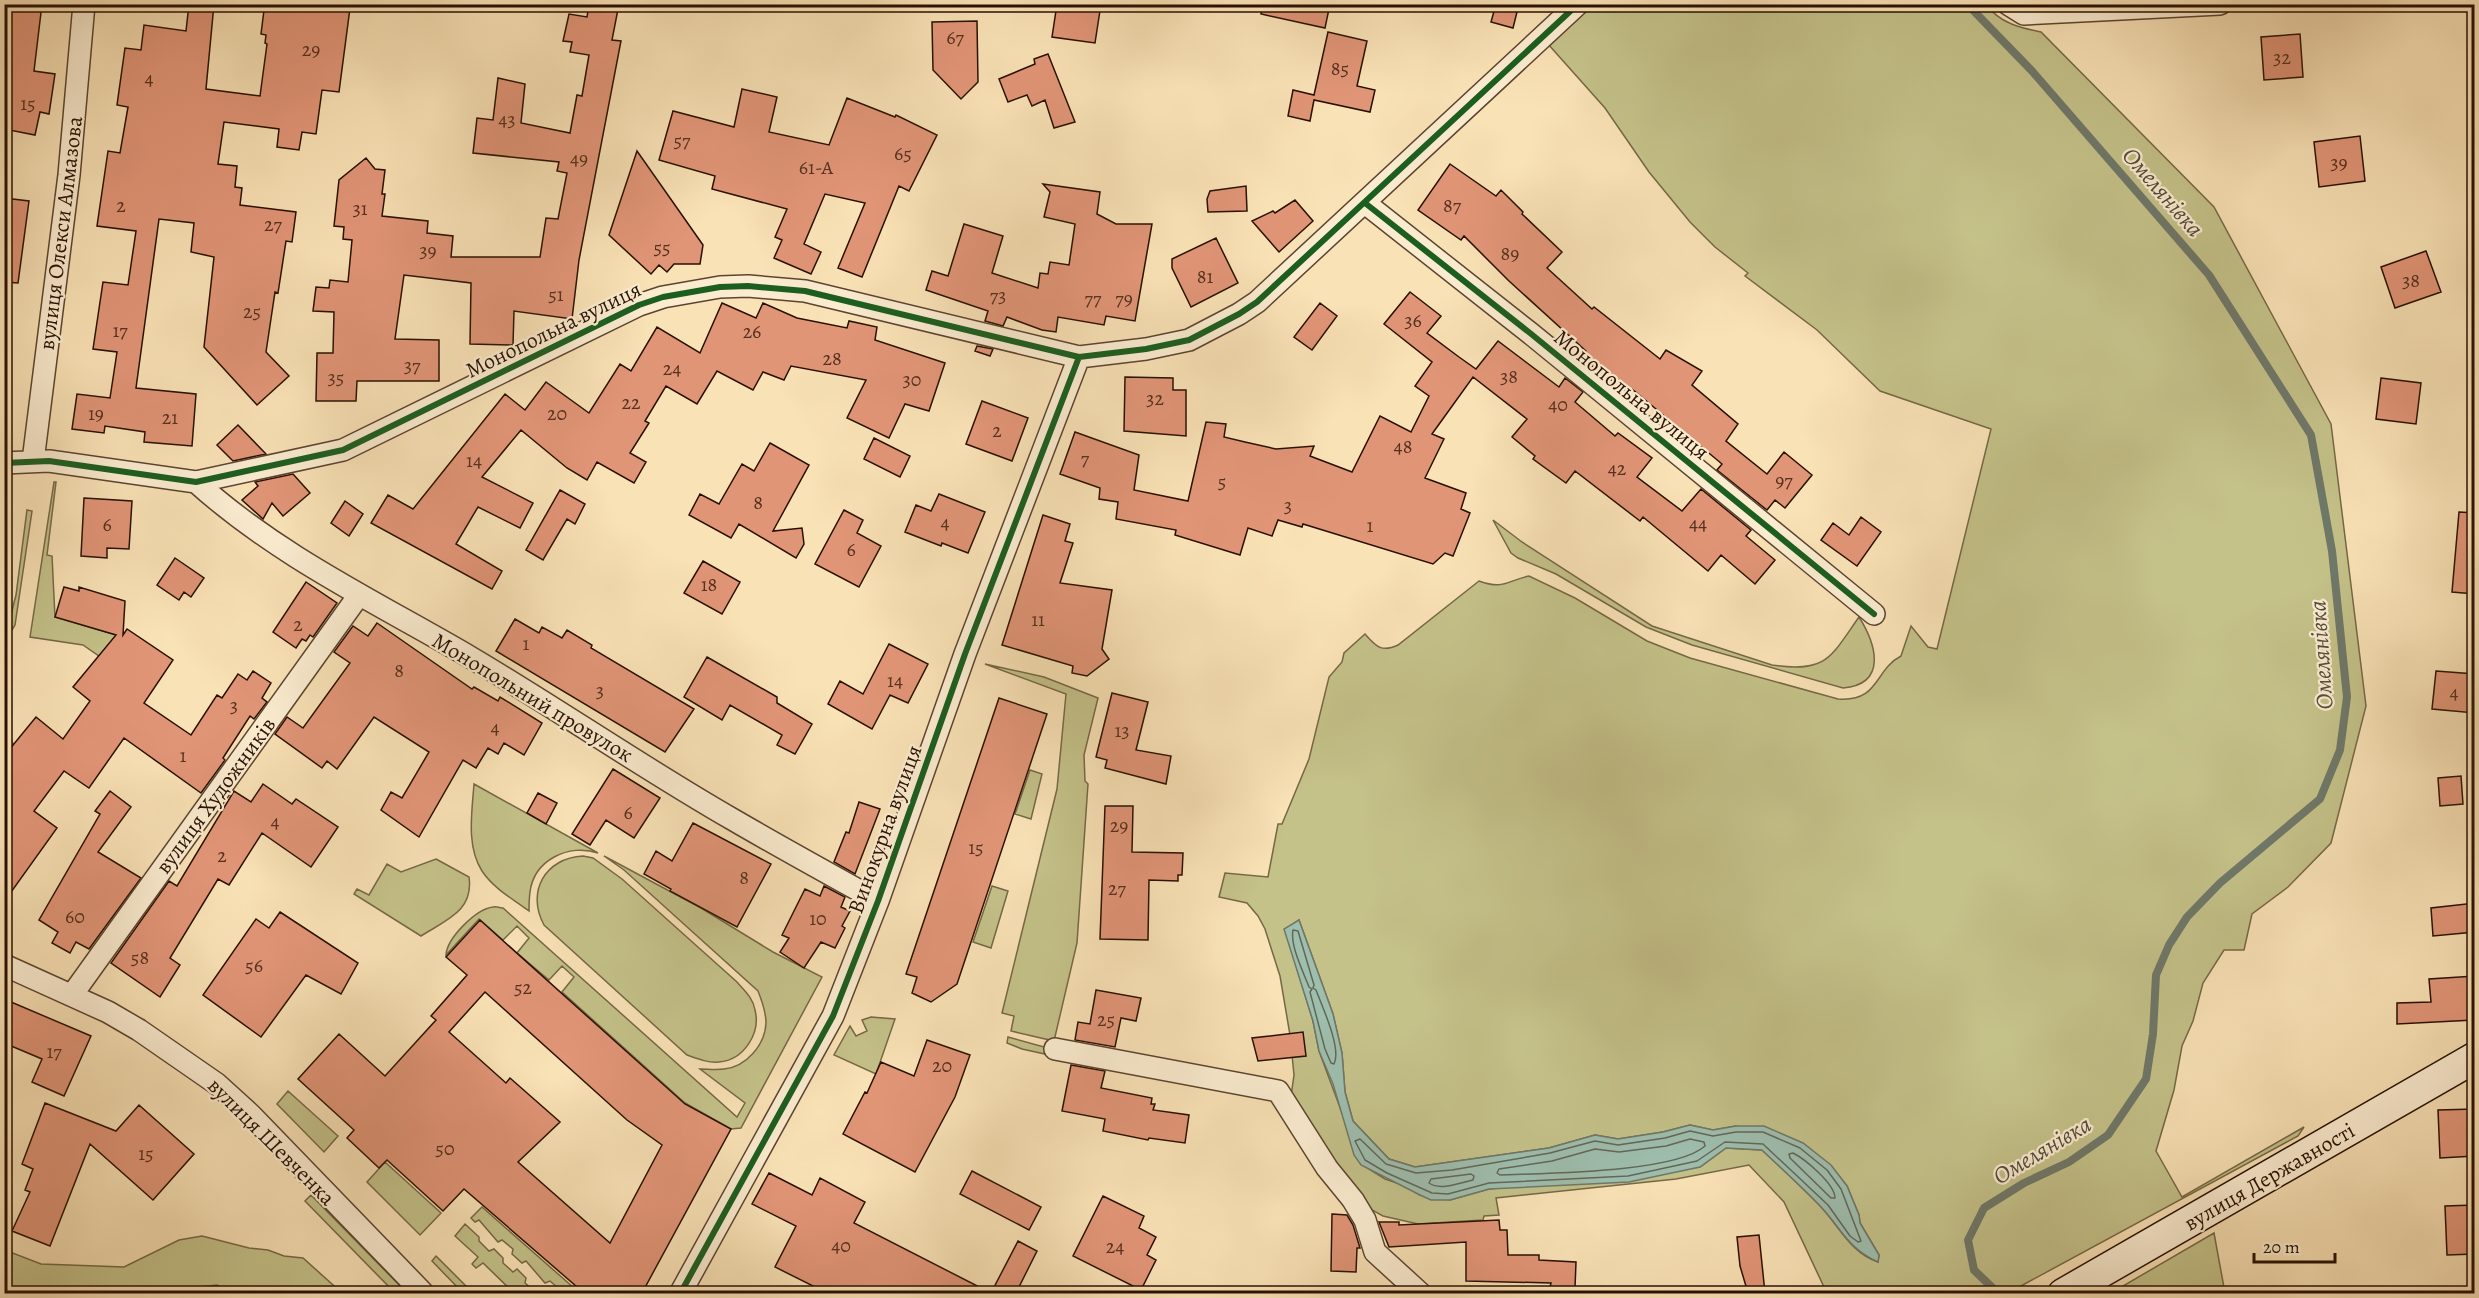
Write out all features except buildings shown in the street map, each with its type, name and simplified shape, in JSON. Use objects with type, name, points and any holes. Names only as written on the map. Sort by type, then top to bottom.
[{"type":"street","name":"вулиця Олекси Алмазова","points":[[33,461],[69,175],[84,4]]},
{"type":"street","name":"Монопольна вулиця","points":[[4,463],[33,461],[196,482],[343,450],[639,305],[663,297],[720,287],[748,286],[805,291],[1079,357],[1146,349],[1189,340],[1257,302],[1578,4]]},
{"type":"street","points":[[2016,9],[2220,4]]},
{"type":"street","name":"Монопольна вулиця","points":[[1365,203],[1530,333],[1874,614]]},
{"type":"street","name":"Винокурна вулиця","points":[[680,1293],[834,1016],[878,901],[965,654],[1079,357]]},
{"type":"street","name":"Монопольний провулок","points":[[196,482],[221,504],[283,550],[470,657],[731,819],[878,901]]},
{"type":"street","name":"вулиця Художників","points":[[72,995],[359,595]]},
{"type":"street","name":"вулиця Шевченка","points":[[4,965],[72,995],[139,1030],[217,1084],[251,1115],[424,1293]]},
{"type":"street","points":[[1055,1049],[1278,1091],[1327,1168],[1353,1200],[1365,1220],[1375,1252],[1421,1293]]},
{"type":"street","name":"вулиця Державності","points":[[2063,1293],[2475,1058]]},
{"type":"shaded area","points":[[1590,5],[1987,5],[2004,20],[2041,32],[2214,207],[2331,424],[2366,706],[2331,843],[2288,887],[2252,914],[2244,950],[2224,950],[2203,983],[2193,1021],[2182,1046],[2174,1090],[2156,1151],[2182,1197],[2304,1127],[2298,1136],[2008,1293],[1840,1294],[1824,1287],[1784,1202],[1749,1165],[1676,1179],[1496,1198],[1499,1215],[1484,1216],[1483,1220],[1418,1224],[1383,1216],[1372,1210],[1328,1159],[1291,1096],[1294,1075],[1290,1035],[1280,976],[1265,929],[1247,903],[1219,897],[1225,873],[1268,877],[1278,824],[1282,824],[1309,759],[1329,677],[1342,662],[1344,653],[1365,634],[1379,647],[1387,648],[1398,645],[1479,581],[1500,585],[1529,576],[1575,598],[1647,641],[1690,658],[1838,699],[1862,696],[1875,684],[1892,662],[1901,656],[1911,626],[1928,647],[1937,649],[1991,429],[1880,391],[1817,330],[1745,276],[1748,273],[1715,247],[1690,222],[1649,172],[1605,108],[1548,44]],"holes":[[[1299,920],[1333,1014],[1342,1053],[1345,1092],[1353,1121],[1389,1159],[1415,1167],[1549,1148],[1595,1135],[1618,1139],[1690,1125],[1713,1130],[1736,1126],[1831,1166],[1847,1186],[1860,1223],[1879,1255],[1878,1262],[1860,1253],[1822,1208],[1762,1150],[1726,1148],[1700,1167],[1489,1189],[1450,1200],[1420,1195],[1403,1185],[1385,1179],[1361,1164],[1319,1051],[1313,1021],[1285,929]]]},
{"type":"shaded area","points":[[54,482],[56,482],[47,555],[52,556],[55,617],[127,638],[99,656],[83,645],[30,637]]},
{"type":"shaded area","points":[[27,510],[32,511],[15,625],[5,636],[5,625],[8,626],[16,595]]},
{"type":"shaded area","points":[[1493,520],[1522,542],[1652,626],[1772,665],[1805,667],[1816,664],[1833,652],[1859,617],[1873,650],[1872,671],[1867,679],[1857,685],[1843,688],[1692,645],[1646,627],[1556,574],[1518,558],[1511,553]]},
{"type":"shaded area","points":[[985,664],[1044,677],[1098,698],[1084,755],[1085,781],[1088,784],[1077,943],[1054,1041],[1011,1031],[1014,1016],[1002,1013],[1057,789],[1066,694]]},
{"type":"shaded area","points":[[4,717],[14,747],[39,761],[5,747]]},
{"type":"shaded area","points":[[1030,770],[1042,774],[1031,819],[1015,814]]},
{"type":"shaded area","points":[[474,784],[598,853],[576,850],[555,857],[546,863],[538,871],[533,881],[529,911],[492,883],[477,861],[471,829]]},
{"type":"shaded area","points":[[583,856],[593,858],[622,879],[737,982],[748,995],[755,1010],[756,1019],[753,1036],[743,1051],[728,1060],[719,1062],[687,1055],[544,925],[537,901],[542,879],[558,863]]},
{"type":"shaded area","points":[[604,856],[701,908],[773,952],[822,977],[741,1128],[731,1129],[685,1103],[562,992],[574,977],[562,966],[549,980],[517,953],[529,938],[517,926],[503,940],[479,919],[446,955],[451,941],[463,925],[486,909],[503,908],[737,1117],[745,1103],[700,1069],[732,1067],[753,1054],[762,1039],[766,1023],[765,1011],[758,991],[624,870]]},
{"type":"shaded area","points":[[436,859],[469,877],[469,889],[463,906],[456,913],[421,936],[354,894],[357,889],[369,895],[387,864],[401,872]]},
{"type":"shaded area","points":[[992,886],[1008,891],[991,948],[973,942]]},
{"type":"shaded area","points":[[871,1017],[895,1019],[876,1074],[834,1055],[850,1026],[856,1036],[867,1031],[862,1020]]},
{"type":"shaded area","points":[[1008,1037],[1055,1050],[1054,1056],[1007,1043]]},
{"type":"shaded area","points":[[288,1091],[338,1136],[324,1152],[277,1104]]},
{"type":"shaded area","points":[[385,1162],[441,1213],[420,1235],[367,1182]]},
{"type":"shaded area","points":[[311,1195],[407,1293],[395,1293],[305,1201]]},
{"type":"shaded area","points":[[482,1207],[574,1288],[569,1293],[564,1293],[550,1281],[545,1283],[526,1261],[522,1263],[512,1254],[513,1249],[502,1240],[498,1242],[479,1220],[475,1222],[471,1218]]},
{"type":"shaded area","points":[[465,1224],[479,1237],[479,1241],[489,1251],[494,1249],[503,1258],[503,1263],[513,1272],[517,1269],[526,1278],[525,1283],[536,1292],[540,1290],[544,1293],[514,1293],[483,1263],[476,1268],[472,1264],[478,1257],[455,1236]]},
{"type":"shaded area","points":[[2214,1233],[2225,1293],[2111,1293]]},
{"type":"shaded area","points":[[202,1236],[249,1248],[268,1250],[284,1256],[303,1258],[342,1293],[231,1293],[217,1285],[136,1294],[5,1293],[5,1250],[41,1264],[124,1267],[179,1240]]},
{"type":"shaded area","points":[[436,1256],[473,1293],[463,1293],[432,1261]]},
{"type":"water","points":[[1299,920],[1333,1014],[1342,1053],[1345,1092],[1353,1121],[1389,1159],[1415,1167],[1549,1148],[1595,1135],[1618,1139],[1690,1125],[1713,1130],[1736,1126],[1764,1126],[1803,1143],[1831,1165],[1847,1186],[1860,1223],[1879,1255],[1878,1262],[1853,1245],[1822,1208],[1762,1150],[1726,1148],[1700,1167],[1629,1182],[1489,1189],[1450,1200],[1431,1200],[1361,1165],[1354,1155],[1333,1084],[1319,1051],[1313,1021],[1284,929]]},
{"type":"waterway","name":"Омелянівка","points":[[1967,4],[2032,71],[2209,275],[2311,435],[2332,551],[2347,697],[2340,750],[2320,799],[2220,883],[2187,917],[2169,945],[2156,975],[2153,1034],[2146,1079],[2108,1135],[2069,1162],[2024,1183],[1984,1208],[1968,1240],[1974,1270],[1999,1294]]},
{"type":"cycle path","points":[[4,463],[49,461],[196,482],[343,450],[639,305],[663,297],[720,287],[748,286],[805,291],[1079,357],[1146,349],[1189,340],[1257,302],[1578,4]]},
{"type":"cycle path","points":[[1365,203],[1530,333],[1874,614]]},
{"type":"cycle path","points":[[680,1294],[833,1016],[878,901],[965,654],[1079,357]]}]
